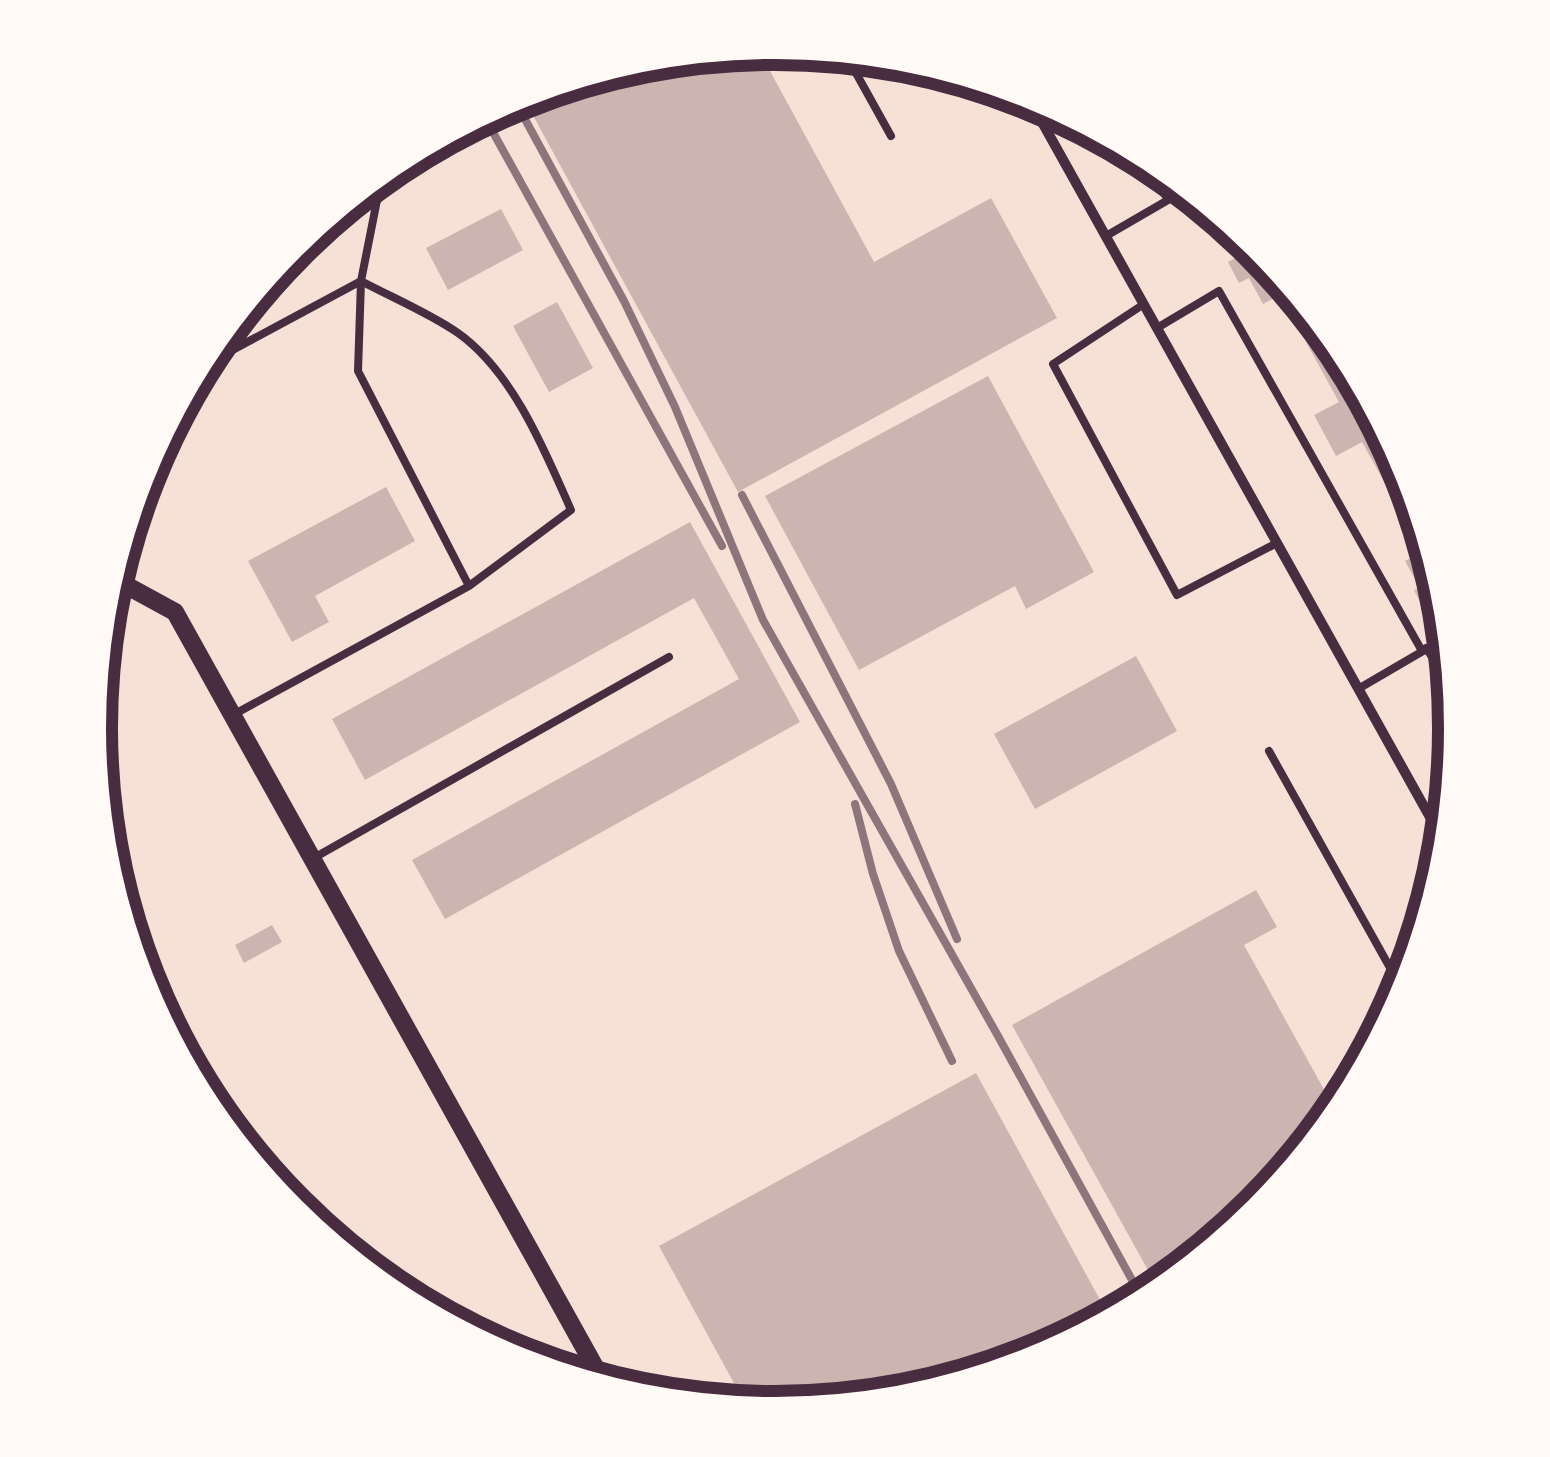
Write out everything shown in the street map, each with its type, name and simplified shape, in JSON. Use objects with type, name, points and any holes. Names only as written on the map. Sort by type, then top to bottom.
[{"type":"street","points":[[1042,122],[1432,822]]},
{"type":"street","points":[[127,586],[174,612],[595,1367]]},
{"type":"lane","points":[[855,70],[891,136]]},
{"type":"lane","points":[[1106,236],[1168,200],[1163,191]]},
{"type":"lane","points":[[377,197],[361,281],[358,371],[469,586]]},
{"type":"lane","points":[[229,352],[361,281]]},
{"type":"lane","points":[[231,716],[469,586],[571,510],[544,448],[505,381],[460,334],[361,281]]},
{"type":"lane","points":[[1156,328],[1219,291],[1435,664]]},
{"type":"lane","points":[[1144,304],[1053,364],[1177,595],[1277,543]]},
{"type":"lane","points":[[1358,689],[1433,644]]},
{"type":"lane","points":[[312,859],[669,658]]},
{"type":"lane","points":[[1268,751],[1392,971]]},
{"type":"lane","points":[[1390,967],[1395,964]]},
{"type":"building","points":[[767,65],[874,262],[991,198],[1057,318],[738,492],[531,112],[646,78]]},
{"type":"building","points":[[501,209],[523,250],[448,290],[426,248]]},
{"type":"building","points":[[1240,255],[1278,296],[1263,304],[1249,278],[1239,283],[1228,262]]},
{"type":"building","points":[[557,302],[593,368],[549,392],[513,326]]},
{"type":"building","points":[[1286,307],[1350,397],[1403,516],[1362,442],[1336,456],[1314,415],[1339,402]]},
{"type":"building","points":[[988,376],[1094,572],[1026,609],[1015,586],[859,670],[765,496]]},
{"type":"building","points":[[386,487],[415,541],[315,596],[329,622],[292,642],[248,561]]},
{"type":"building","points":[[690,522],[800,722],[445,919],[412,860],[739,679],[694,598],[365,780],[332,719]]},
{"type":"building","points":[[1415,555],[1426,601],[1421,604],[1414,590],[1420,588],[1405,561]]},
{"type":"building","points":[[1136,656],[1177,731],[1035,809],[994,734]]},
{"type":"building","points":[[1256,890],[1277,927],[1244,945],[1328,1096],[1244,1198],[1151,1275],[1012,1025]]},
{"type":"building","points":[[272,925],[282,942],[244,963],[235,945]]},
{"type":"building","points":[[976,1073],[1103,1305],[1029,1341],[947,1369],[818,1391],[738,1391],[659,1246]]},
{"type":"railway","points":[[523,115],[624,301],[675,407],[763,620],[1135,1286]]},
{"type":"railway","points":[[491,129],[722,546]]},
{"type":"railway","points":[[742,495],[891,784],[957,939]]},
{"type":"railway","points":[[855,804],[899,951],[952,1061]]}]
